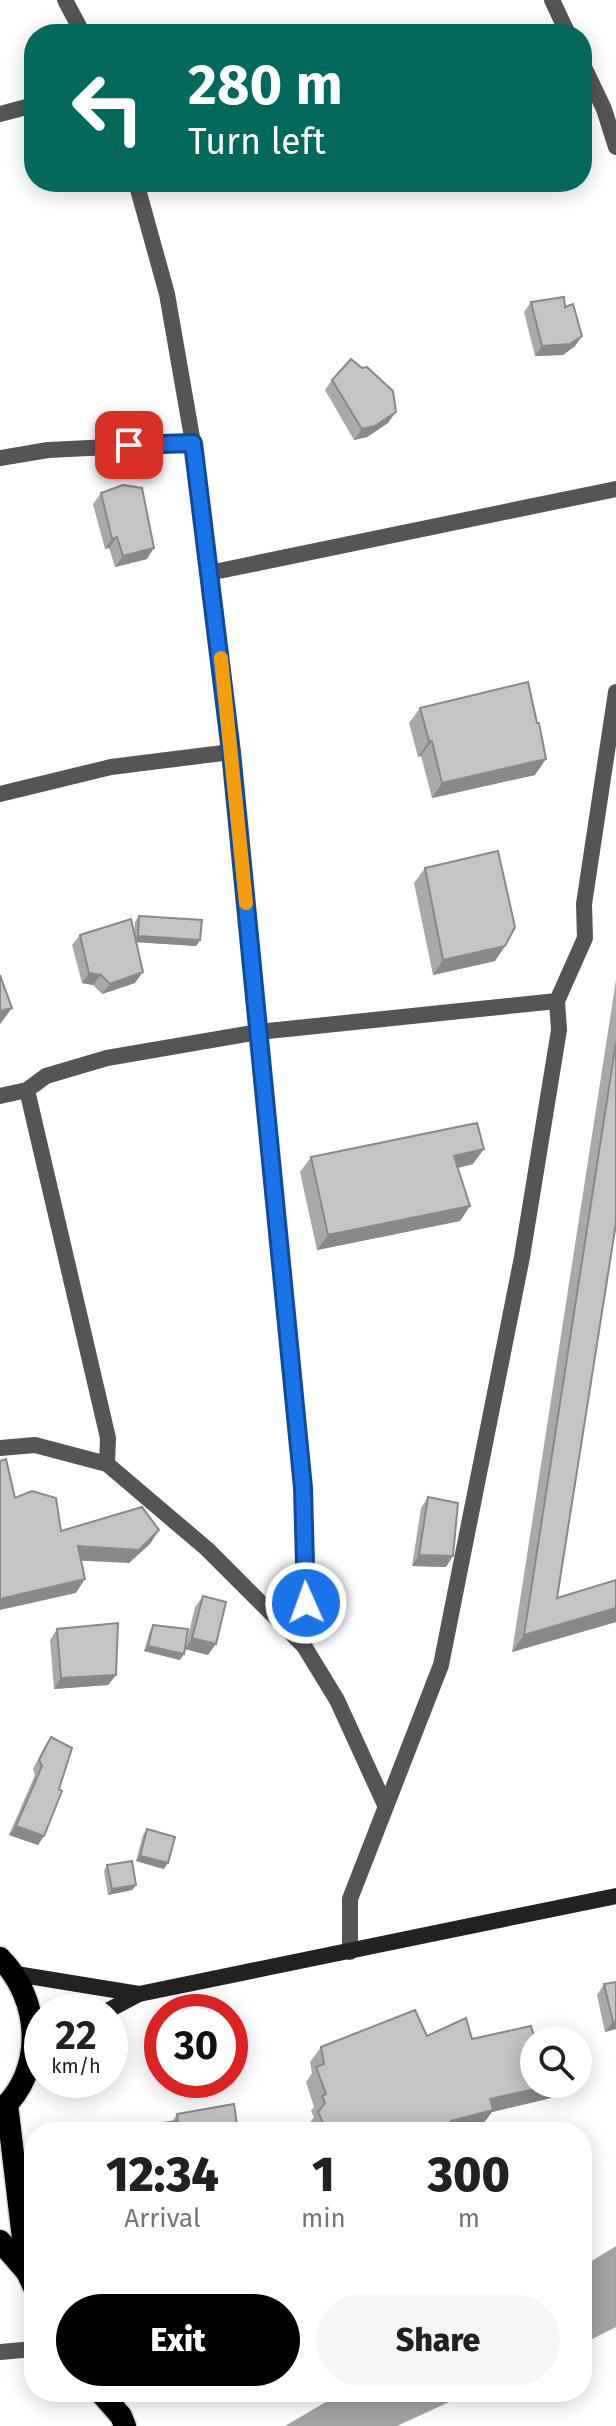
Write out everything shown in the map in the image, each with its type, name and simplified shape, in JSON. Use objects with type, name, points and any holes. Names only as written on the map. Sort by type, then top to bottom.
[{"type":"highway","points":[[8,1966],[32,2012],[32,2052],[8,2102],[24,2231]]},
{"type":"highway","points":[[0,2241],[24,2272]]},
{"type":"highway","points":[[108,2402],[123,2421]]},
{"type":"main road","points":[[128,2000],[139,1994],[616,1896]]},
{"type":"main road","points":[[8,1966],[139,1994]]},
{"type":"main road","points":[[8,2102],[24,2085]]},
{"type":"street","points":[[65,0],[78,24]]},
{"type":"street","points":[[552,0],[563,24]]},
{"type":"street","points":[[592,84],[616,147]]},
{"type":"street","points":[[0,114],[24,108]]},
{"type":"street","points":[[139,192],[167,294],[193,443],[231,752],[303,1488],[304,1646]]},
{"type":"street","points":[[0,458],[48,450],[193,443]]},
{"type":"street","points":[[209,573],[616,489]]},
{"type":"street","points":[[350,1952],[350,1899],[441,1665],[522,1257],[559,1030],[557,1001],[585,938],[584,904],[616,692]]},
{"type":"street","points":[[0,794],[111,767],[231,752]]},
{"type":"street","points":[[0,1096],[27,1090],[46,1076],[107,1058],[258,1032],[557,1001]]},
{"type":"street","points":[[27,1090],[108,1438],[107,1464]]},
{"type":"street","points":[[0,1448],[35,1445],[107,1464],[207,1549],[304,1646],[337,1700],[385,1805]]},
{"type":"street","points":[[0,2352],[24,2350]]},
{"type":"shaded area","points":[[616,2246],[616,2327],[592,2339],[592,2261]]},
{"type":"shaded area","points":[[326,2402],[449,2402],[397,2426],[285,2426]]},
{"type":"building","points":[[564,297],[565,307],[573,304],[582,336],[570,344],[542,346],[531,302]]},
{"type":"building","points":[[351,359],[362,368],[367,367],[393,391],[396,412],[375,426],[362,429],[332,380]]},
{"type":"building","points":[[123,485],[142,488],[154,548],[123,556],[117,537],[112,539],[101,493]]},
{"type":"building","points":[[528,682],[546,759],[442,783],[420,708]]},
{"type":"building","points":[[498,851],[515,927],[505,946],[443,960],[425,868]]},
{"type":"building","points":[[139,916],[202,920],[200,940],[138,936]]},
{"type":"building","points":[[131,919],[143,972],[110,984],[101,975],[89,973],[80,935]]},
{"type":"building","points":[[0,975],[12,1008],[0,1011]]},
{"type":"building","points":[[616,1042],[616,1223],[557,1598],[616,1580],[616,1608],[524,1635]]},
{"type":"building","points":[[477,1123],[484,1149],[454,1156],[470,1206],[328,1235],[311,1157]]},
{"type":"building","points":[[6,1459],[15,1498],[32,1491],[56,1498],[61,1531],[142,1507],[159,1530],[139,1550],[78,1546],[85,1579],[0,1599],[0,1461]]},
{"type":"building","points":[[428,1497],[458,1503],[453,1556],[419,1555]]},
{"type":"building","points":[[203,1596],[226,1602],[216,1644],[192,1638]]},
{"type":"building","points":[[118,1623],[116,1675],[61,1678],[57,1629]]},
{"type":"building","points":[[153,1625],[188,1629],[184,1654],[148,1646]]},
{"type":"building","points":[[51,1737],[72,1748],[59,1789],[62,1791],[44,1836],[16,1826],[42,1766],[39,1760]]},
{"type":"building","points":[[147,1829],[175,1837],[168,1863],[140,1856]]},
{"type":"building","points":[[132,1861],[136,1885],[112,1889],[107,1865]]},
{"type":"building","points":[[616,1982],[616,2021],[613,2022],[604,1984]]},
{"type":"building","points":[[415,2010],[427,2036],[466,2018],[472,2039],[520,2028],[520,2092],[490,2099],[493,2110],[451,2122],[322,2122],[318,2112],[325,2103],[322,2096],[326,2094],[316,2067],[324,2064],[321,2047]]},
{"type":"building","points":[[234,2104],[237,2122],[170,2122],[178,2121],[177,2114]]},
{"type":"slow traffic","points":[[221,658],[246,903]]},
{"type":"route","points":[[129,445],[193,443],[231,752],[303,1488],[306,1603]]}]
